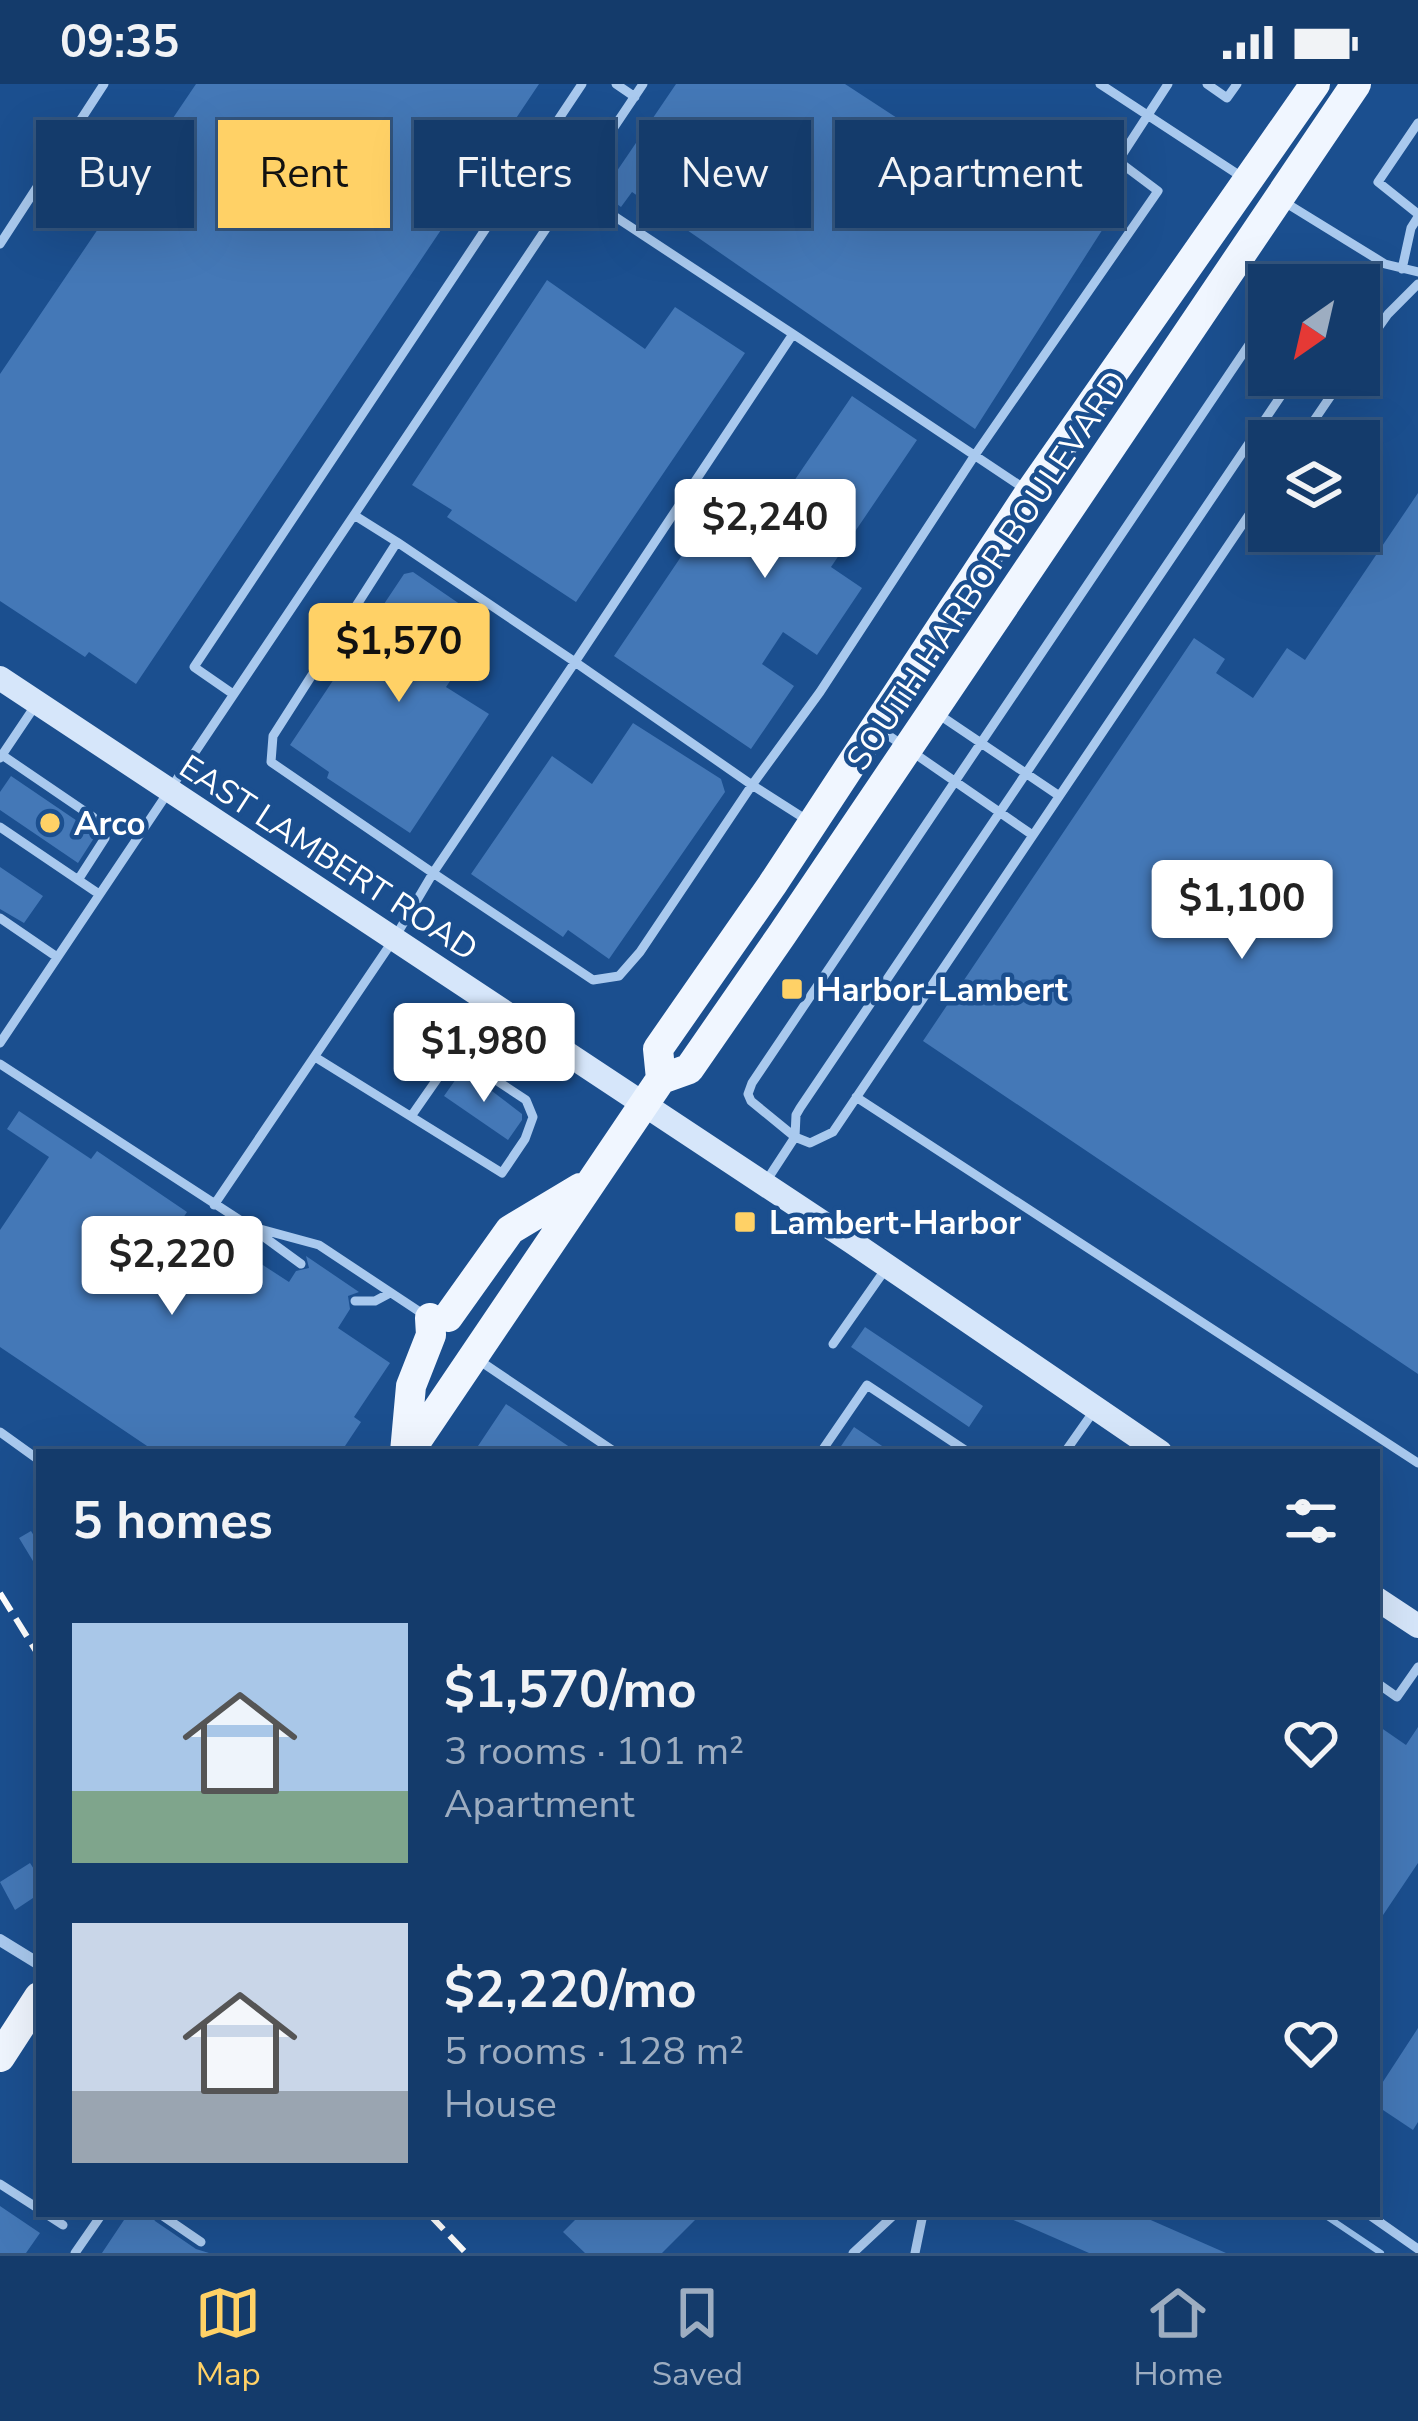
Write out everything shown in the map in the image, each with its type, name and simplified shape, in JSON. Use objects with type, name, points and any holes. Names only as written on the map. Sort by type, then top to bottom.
[{"type":"main road","name":"SOUTH HARBOR BOULEVARD","points":[[652,1092],[658,1049],[878,728],[1030,492],[1315,84]]},
{"type":"main road","name":"SOUTH HARBOR BOULEVARD","points":[[409,1449],[652,1092],[688,1070],[1356,84]]},
{"type":"main road","name":"EAST LAMBERT ROAD","points":[[0,678],[394,938],[652,1092],[765,1184],[1156,1449]]},
{"type":"main road","points":[[407,1449],[411,1386],[439,1318],[510,1230],[591,1182]]},
{"type":"main road","points":[[1380,1601],[1418,1627]]},
{"type":"main road","points":[[0,2057],[36,2002]]},
{"type":"street","points":[[0,1940],[36,1962]]},
{"type":"lane","points":[[0,244],[104,84]]},
{"type":"lane","points":[[233,694],[194,667],[582,84]]},
{"type":"lane","points":[[616,84],[635,97]]},
{"type":"lane","points":[[615,127],[643,84]]},
{"type":"lane","points":[[1100,84],[1385,264],[1418,272]]},
{"type":"lane","points":[[397,542],[273,736],[271,762],[593,980],[619,976],[820,692],[975,455],[1158,191],[1118,160],[1168,84]]},
{"type":"lane","points":[[1208,84],[1227,98],[1237,84]]},
{"type":"lane","points":[[1402,269],[1418,215],[1378,182],[1418,123]]},
{"type":"lane","points":[[615,217],[1030,492]]},
{"type":"lane","points":[[0,1042],[547,228]]},
{"type":"lane","points":[[1380,326],[1418,284]]},
{"type":"lane","points":[[214,1205],[793,334]]},
{"type":"lane","points":[[1248,346],[752,1083],[748,1094],[752,1101],[795,1138],[810,1143],[833,1132],[1248,516]]},
{"type":"lane","points":[[765,1184],[795,1138],[800,1108],[1281,396]]},
{"type":"lane","points":[[354,514],[813,824]]},
{"type":"lane","points":[[37,703],[1,757],[93,817],[105,838],[78,880]]},
{"type":"lane","points":[[934,710],[1058,795]]},
{"type":"lane","points":[[878,728],[1031,834]]},
{"type":"lane","points":[[0,827],[99,894]]},
{"type":"lane","points":[[0,918],[57,957]]},
{"type":"lane","points":[[315,1057],[502,1173],[525,1139],[532,1110],[526,1100],[467,1058],[451,1059],[412,1115]]},
{"type":"lane","points":[[0,1064],[301,1264]]},
{"type":"lane","points":[[856,1097],[1418,1463]]},
{"type":"lane","points":[[249,1226],[319,1245],[390,1293],[439,1318]]},
{"type":"lane","points":[[833,1344],[887,1267]]},
{"type":"lane","points":[[356,1301],[376,1301],[390,1293]]},
{"type":"lane","points":[[473,1356],[611,1449]]},
{"type":"lane","points":[[823,1449],[867,1384],[964,1449]]},
{"type":"lane","points":[[1067,1449],[1096,1408]]},
{"type":"lane","points":[[0,1432],[36,1458]]},
{"type":"lane","points":[[1380,1685],[1397,1697],[1418,1667]]},
{"type":"lane","points":[[0,2184],[36,2208]]},
{"type":"lane","points":[[50,2217],[62,2225]]},
{"type":"lane","points":[[75,2253],[100,2217]]},
{"type":"lane","points":[[164,2217],[201,2242]]},
{"type":"lane","points":[[854,2253],[892,2217]]},
{"type":"lane","points":[[915,2253],[922,2217]]},
{"type":"lane","points":[[1372,2217],[1418,2249]]},
{"type":"building","points":[[196,84],[539,84],[515,120],[414,120],[414,228],[442,228],[136,684],[0,601],[0,374],[99,228],[194,228],[194,120],[172,120]]},
{"type":"building","points":[[676,84],[845,84],[900,120],[835,120],[835,228],[1103,228],[975,429],[684,228],[811,228],[811,120],[652,120]]},
{"type":"building","points":[[639,138],[639,197],[632,192],[621,207],[615,203],[615,174]]},
{"type":"building","points":[[547,280],[645,349],[675,307],[745,353],[576,602],[447,517],[452,510],[412,485]]},
{"type":"building","points":[[852,396],[917,440],[831,567],[862,588],[817,655],[783,632],[762,664],[794,686],[751,749],[614,656],[722,496],[764,525]]},
{"type":"building","points":[[1418,493],[1418,1374],[923,1041],[1194,638],[1225,659],[1216,673],[1253,698],[1287,648],[1305,660]]},
{"type":"building","points":[[413,572],[489,624],[446,687],[489,714],[410,833],[327,778],[329,772],[290,745],[404,574]]},
{"type":"building","points":[[633,723],[721,779],[725,792],[609,959],[568,930],[563,937],[471,874],[552,756],[592,784]]},
{"type":"building","name":"Arco","points":[[11,776],[89,829],[94,838],[78,863],[0,810],[0,792]]},
{"type":"building","points":[[0,867],[43,896],[24,923],[0,909]]},
{"type":"building","points":[[463,1069],[522,1114],[508,1140],[444,1096]]},
{"type":"building","points":[[19,1111],[91,1159],[97,1151],[187,1212],[181,1221],[247,1265],[252,1258],[289,1282],[296,1271],[309,1268],[306,1256],[359,1292],[348,1296],[350,1309],[338,1328],[390,1363],[354,1417],[361,1422],[343,1449],[152,1449],[0,1347],[0,1230],[49,1157],[7,1129]]},
{"type":"building","points":[[865,1327],[983,1406],[969,1427],[851,1347]]},
{"type":"building","points":[[506,1404],[573,1449],[476,1449]]},
{"type":"building","points":[[854,1427],[887,1449],[839,1449]]},
{"type":"building","points":[[31,1531],[36,1539],[36,1566],[19,1538]]},
{"type":"building","points":[[1380,1727],[1406,1745],[1418,1727],[1418,1863],[1380,1920]]},
{"type":"building","points":[[30,1863],[36,1872],[36,1896],[15,1910],[0,1882]]},
{"type":"building","points":[[1418,2028],[1418,2122],[1413,2130],[1380,2108],[1380,2086]]},
{"type":"building","points":[[0,2206],[40,2233],[26,2253],[0,2253]]},
{"type":"building","points":[[126,2217],[153,2217],[196,2249],[209,2253],[102,2253]]},
{"type":"building","points":[[578,2217],[698,2217],[662,2253],[585,2253],[563,2232]]},
{"type":"building","points":[[1007,2217],[1144,2217],[1226,2253],[1089,2253]]},
{"type":"waterway","points":[[1327,2217],[1381,2253]]},
{"type":"railway","points":[[0,1593],[36,1651]]},
{"type":"railway","points":[[432,2217],[466,2253]]},
{"type":"place","name":"Arco","points":[[50,823]]},
{"type":"place","name":"Harbor-Lambert","points":[[792,989]]},
{"type":"place","name":"Lambert-Harbor","points":[[745,1222]]}]
